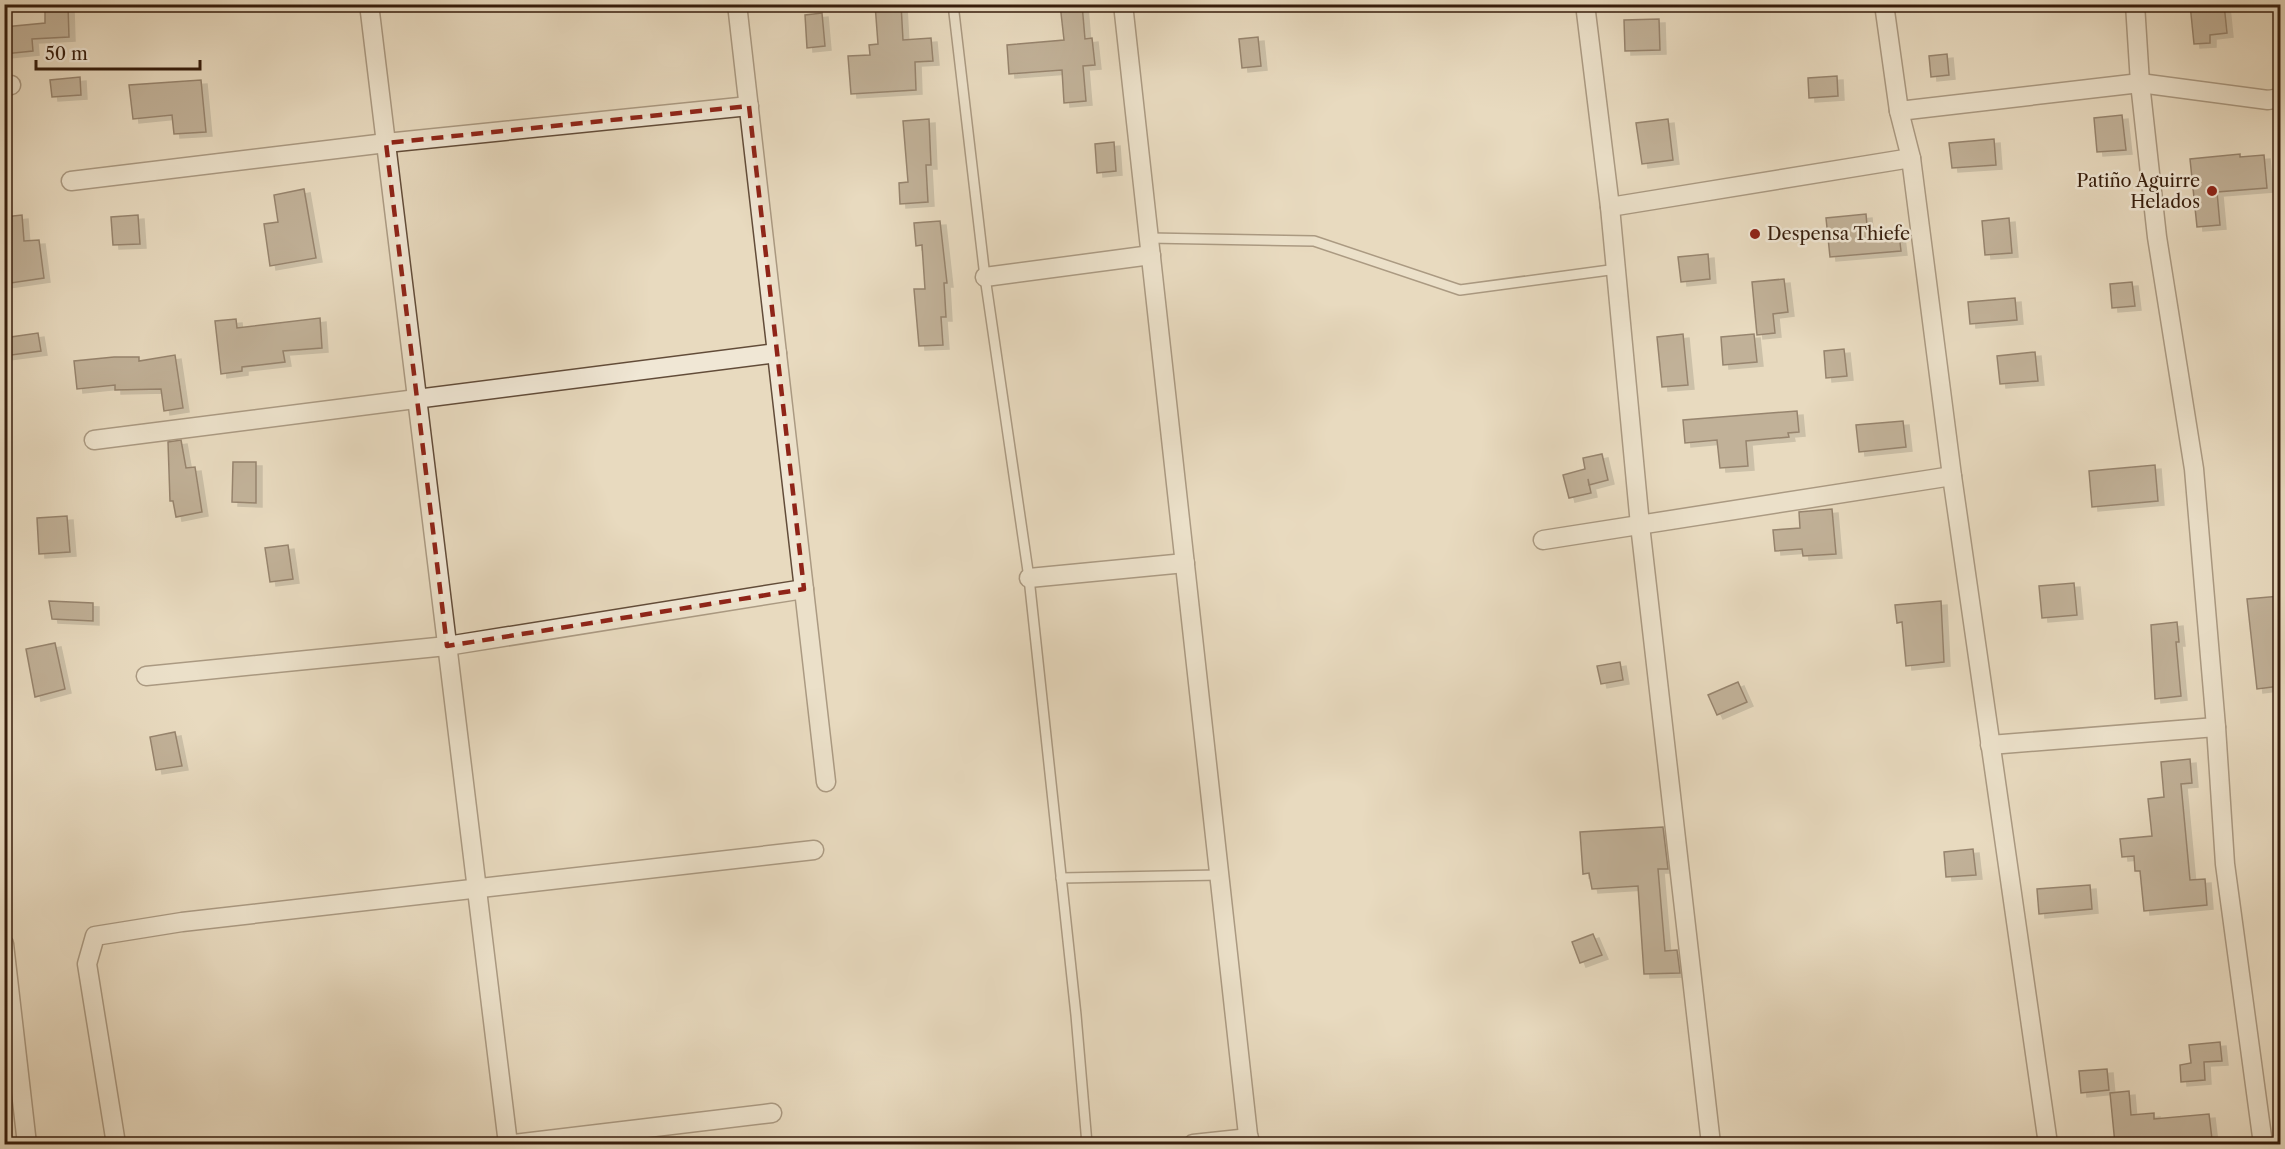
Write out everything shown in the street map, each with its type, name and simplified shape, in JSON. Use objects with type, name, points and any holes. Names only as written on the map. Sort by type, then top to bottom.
[{"type":"street","points":[[369,4],[508,1144]]},
{"type":"street","points":[[737,4],[826,782]]},
{"type":"street","points":[[1123,4],[1249,1141],[1193,1144]]},
{"type":"street","points":[[1585,4],[1617,269],[1640,525],[1711,1144]]},
{"type":"street","points":[[1884,4],[1899,111],[1911,158],[1952,476],[2048,1144]]},
{"type":"street","points":[[2134,4],[2157,237],[2194,469],[2216,727],[2224,864],[2263,1144]]},
{"type":"street","points":[[1899,111],[2140,83],[2268,100],[2280,98]]},
{"type":"street","points":[[70,181],[386,143],[749,106]]},
{"type":"street","points":[[1610,207],[1911,158]]},
{"type":"street","points":[[985,277],[1150,247]]},
{"type":"street","points":[[94,440],[777,353]]},
{"type":"street","points":[[1543,540],[1952,476]]},
{"type":"street","points":[[1029,578],[1185,563]]},
{"type":"street","points":[[146,676],[447,646],[804,589]]},
{"type":"street","points":[[1990,745],[2216,727]]},
{"type":"street","points":[[116,1144],[87,964],[95,936],[182,922],[814,850]]},
{"type":"street","points":[[4,944],[27,1144]]},
{"type":"street","points":[[514,1144],[772,1113]]},
{"type":"lane","points":[[953,4],[985,277],[1029,578],[1087,1144]]},
{"type":"lane","points":[[1150,247],[1314,240],[1460,290],[1617,269]]},
{"type":"lane","points":[[1061,878],[1219,875]]},
{"type":"highlighted area","points":[[749,106],[804,589],[447,646],[386,143]]},
{"type":"building","points":[[875,4],[901,4],[903,40],[931,38],[933,61],[915,62],[916,90],[851,94],[848,56],[870,55],[869,45],[878,44]]},
{"type":"building","points":[[1060,4],[1082,4],[1085,39],[1092,38],[1095,65],[1083,66],[1086,101],[1064,103],[1062,70],[1009,74],[1007,45],[1064,40]]},
{"type":"building","points":[[2190,4],[2224,4],[2227,33],[2210,35],[2210,43],[2194,44]]},
{"type":"building","points":[[68,6],[69,37],[32,39],[33,51],[4,54],[4,27],[45,23],[45,8]]},
{"type":"building","points":[[822,13],[825,46],[807,48],[805,15]]},
{"type":"building","points":[[1659,19],[1660,50],[1625,51],[1624,20]]},
{"type":"building","points":[[1258,37],[1261,66],[1242,68],[1239,39]]},
{"type":"building","points":[[1947,54],[1949,75],[1931,77],[1929,56]]},
{"type":"building","points":[[1837,76],[1838,96],[1809,98],[1808,78]]},
{"type":"building","points":[[80,77],[81,95],[52,97],[50,80]]},
{"type":"building","points":[[201,80],[206,132],[174,134],[172,115],[133,119],[129,85]]},
{"type":"building","points":[[2122,115],[2126,150],[2097,152],[2094,118]]},
{"type":"building","points":[[929,119],[931,165],[926,165],[928,202],[900,204],[899,183],[908,182],[903,121]]},
{"type":"building","points":[[1668,119],[1673,160],[1642,164],[1636,123]]},
{"type":"building","points":[[1994,139],[1996,165],[1952,168],[1949,143]]},
{"type":"building","points":[[1114,142],[1116,171],[1097,173],[1095,144]]},
{"type":"building","name":"Patiño Aguirre Helados","points":[[2240,154],[2240,157],[2264,155],[2267,188],[2217,192],[2220,225],[2197,227],[2190,159]]},
{"type":"building","points":[[304,189],[316,258],[270,266],[264,224],[278,222],[274,195]]},
{"type":"building","points":[[1866,214],[1868,237],[1899,234],[1901,251],[1830,257],[1826,218]]},
{"type":"building","points":[[22,215],[24,241],[39,240],[44,278],[4,284],[4,217]]},
{"type":"building","points":[[138,215],[140,244],[113,245],[111,217]]},
{"type":"building","points":[[2009,218],[2012,253],[1985,255],[1982,221]]},
{"type":"building","points":[[940,221],[947,283],[944,283],[946,317],[941,317],[943,345],[919,346],[914,289],[925,289],[922,245],[916,246],[914,223]]},
{"type":"building","points":[[1708,254],[1710,279],[1681,282],[1678,257]]},
{"type":"building","points":[[1784,279],[1788,312],[1773,314],[1775,333],[1757,335],[1752,282]]},
{"type":"building","points":[[2132,282],[2135,306],[2112,308],[2110,284]]},
{"type":"building","points":[[2015,298],[2017,320],[1970,324],[1968,302]]},
{"type":"building","points":[[320,318],[322,348],[283,351],[285,362],[242,367],[242,371],[221,374],[215,321],[236,319],[237,328]]},
{"type":"building","points":[[38,333],[41,351],[4,356],[4,338]]},
{"type":"building","points":[[1683,334],[1688,385],[1662,387],[1657,337]]},
{"type":"building","points":[[1754,334],[1757,362],[1723,365],[1721,337]]},
{"type":"building","points":[[1844,349],[1847,376],[1826,378],[1824,351]]},
{"type":"building","points":[[2035,352],[2038,381],[2000,384],[1997,356]]},
{"type":"building","points":[[175,355],[183,408],[164,411],[161,389],[115,390],[115,385],[77,389],[74,361],[139,357],[139,361]]},
{"type":"building","points":[[1797,411],[1799,432],[1788,433],[1789,437],[1746,441],[1748,466],[1720,468],[1717,440],[1685,443],[1683,420]]},
{"type":"building","points":[[1903,421],[1906,447],[1859,452],[1856,425]]},
{"type":"building","points":[[181,440],[186,468],[195,467],[202,512],[176,517],[173,501],[170,501],[168,442]]},
{"type":"building","points":[[1602,454],[1608,480],[1589,485],[1591,493],[1569,498],[1563,475],[1585,469],[1583,458]]},
{"type":"building","points":[[233,462],[256,462],[256,503],[232,502]]},
{"type":"building","points":[[2155,465],[2158,501],[2092,507],[2089,471]]},
{"type":"building","points":[[1832,509],[1836,554],[1803,556],[1802,549],[1775,551],[1773,530],[1800,528],[1799,512]]},
{"type":"building","points":[[67,516],[70,552],[39,554],[37,518]]},
{"type":"building","points":[[288,545],[293,579],[270,582],[265,548]]},
{"type":"building","points":[[2074,583],[2077,615],[2042,618],[2039,586]]},
{"type":"building","points":[[2280,596],[2280,686],[2257,689],[2247,599]]},
{"type":"building","points":[[49,601],[93,603],[93,621],[52,619]]},
{"type":"building","points":[[1941,601],[1944,662],[1906,666],[1902,622],[1897,623],[1895,605]]},
{"type":"building","points":[[2177,622],[2179,642],[2176,642],[2181,696],[2155,699],[2151,625]]},
{"type":"building","points":[[55,643],[65,689],[35,697],[26,649]]},
{"type":"building","points":[[1620,662],[1623,680],[1601,684],[1597,666]]},
{"type":"building","points":[[1738,682],[1747,702],[1717,715],[1708,695]]},
{"type":"building","points":[[175,732],[182,766],[156,770],[150,737]]},
{"type":"building","points":[[2190,759],[2192,783],[2181,784],[2190,880],[2205,879],[2207,905],[2144,911],[2140,871],[2135,871],[2134,856],[2122,857],[2120,839],[2152,836],[2148,799],[2164,797],[2161,762]]},
{"type":"building","points":[[1663,827],[1668,869],[1658,869],[1665,951],[1677,950],[1680,973],[1644,974],[1638,886],[1592,889],[1589,873],[1583,874],[1580,832]]},
{"type":"building","points":[[1973,849],[1976,875],[1946,877],[1944,852]]},
{"type":"building","points":[[2090,885],[2092,909],[2039,914],[2037,889]]},
{"type":"building","points":[[1593,934],[1602,955],[1580,963],[1572,942]]},
{"type":"building","points":[[2220,1042],[2222,1061],[2204,1062],[2205,1080],[2181,1082],[2180,1065],[2191,1063],[2189,1045]]},
{"type":"building","points":[[2107,1069],[2109,1090],[2081,1093],[2079,1071]]},
{"type":"building","points":[[2129,1091],[2131,1115],[2154,1113],[2154,1119],[2209,1114],[2212,1139],[2115,1144],[2110,1093]]},
{"type":"place","name":"Patiño Aguirre Helados","points":[[2212,191]]},
{"type":"place","name":"Despensa Thiefe","points":[[1755,234]]}]
